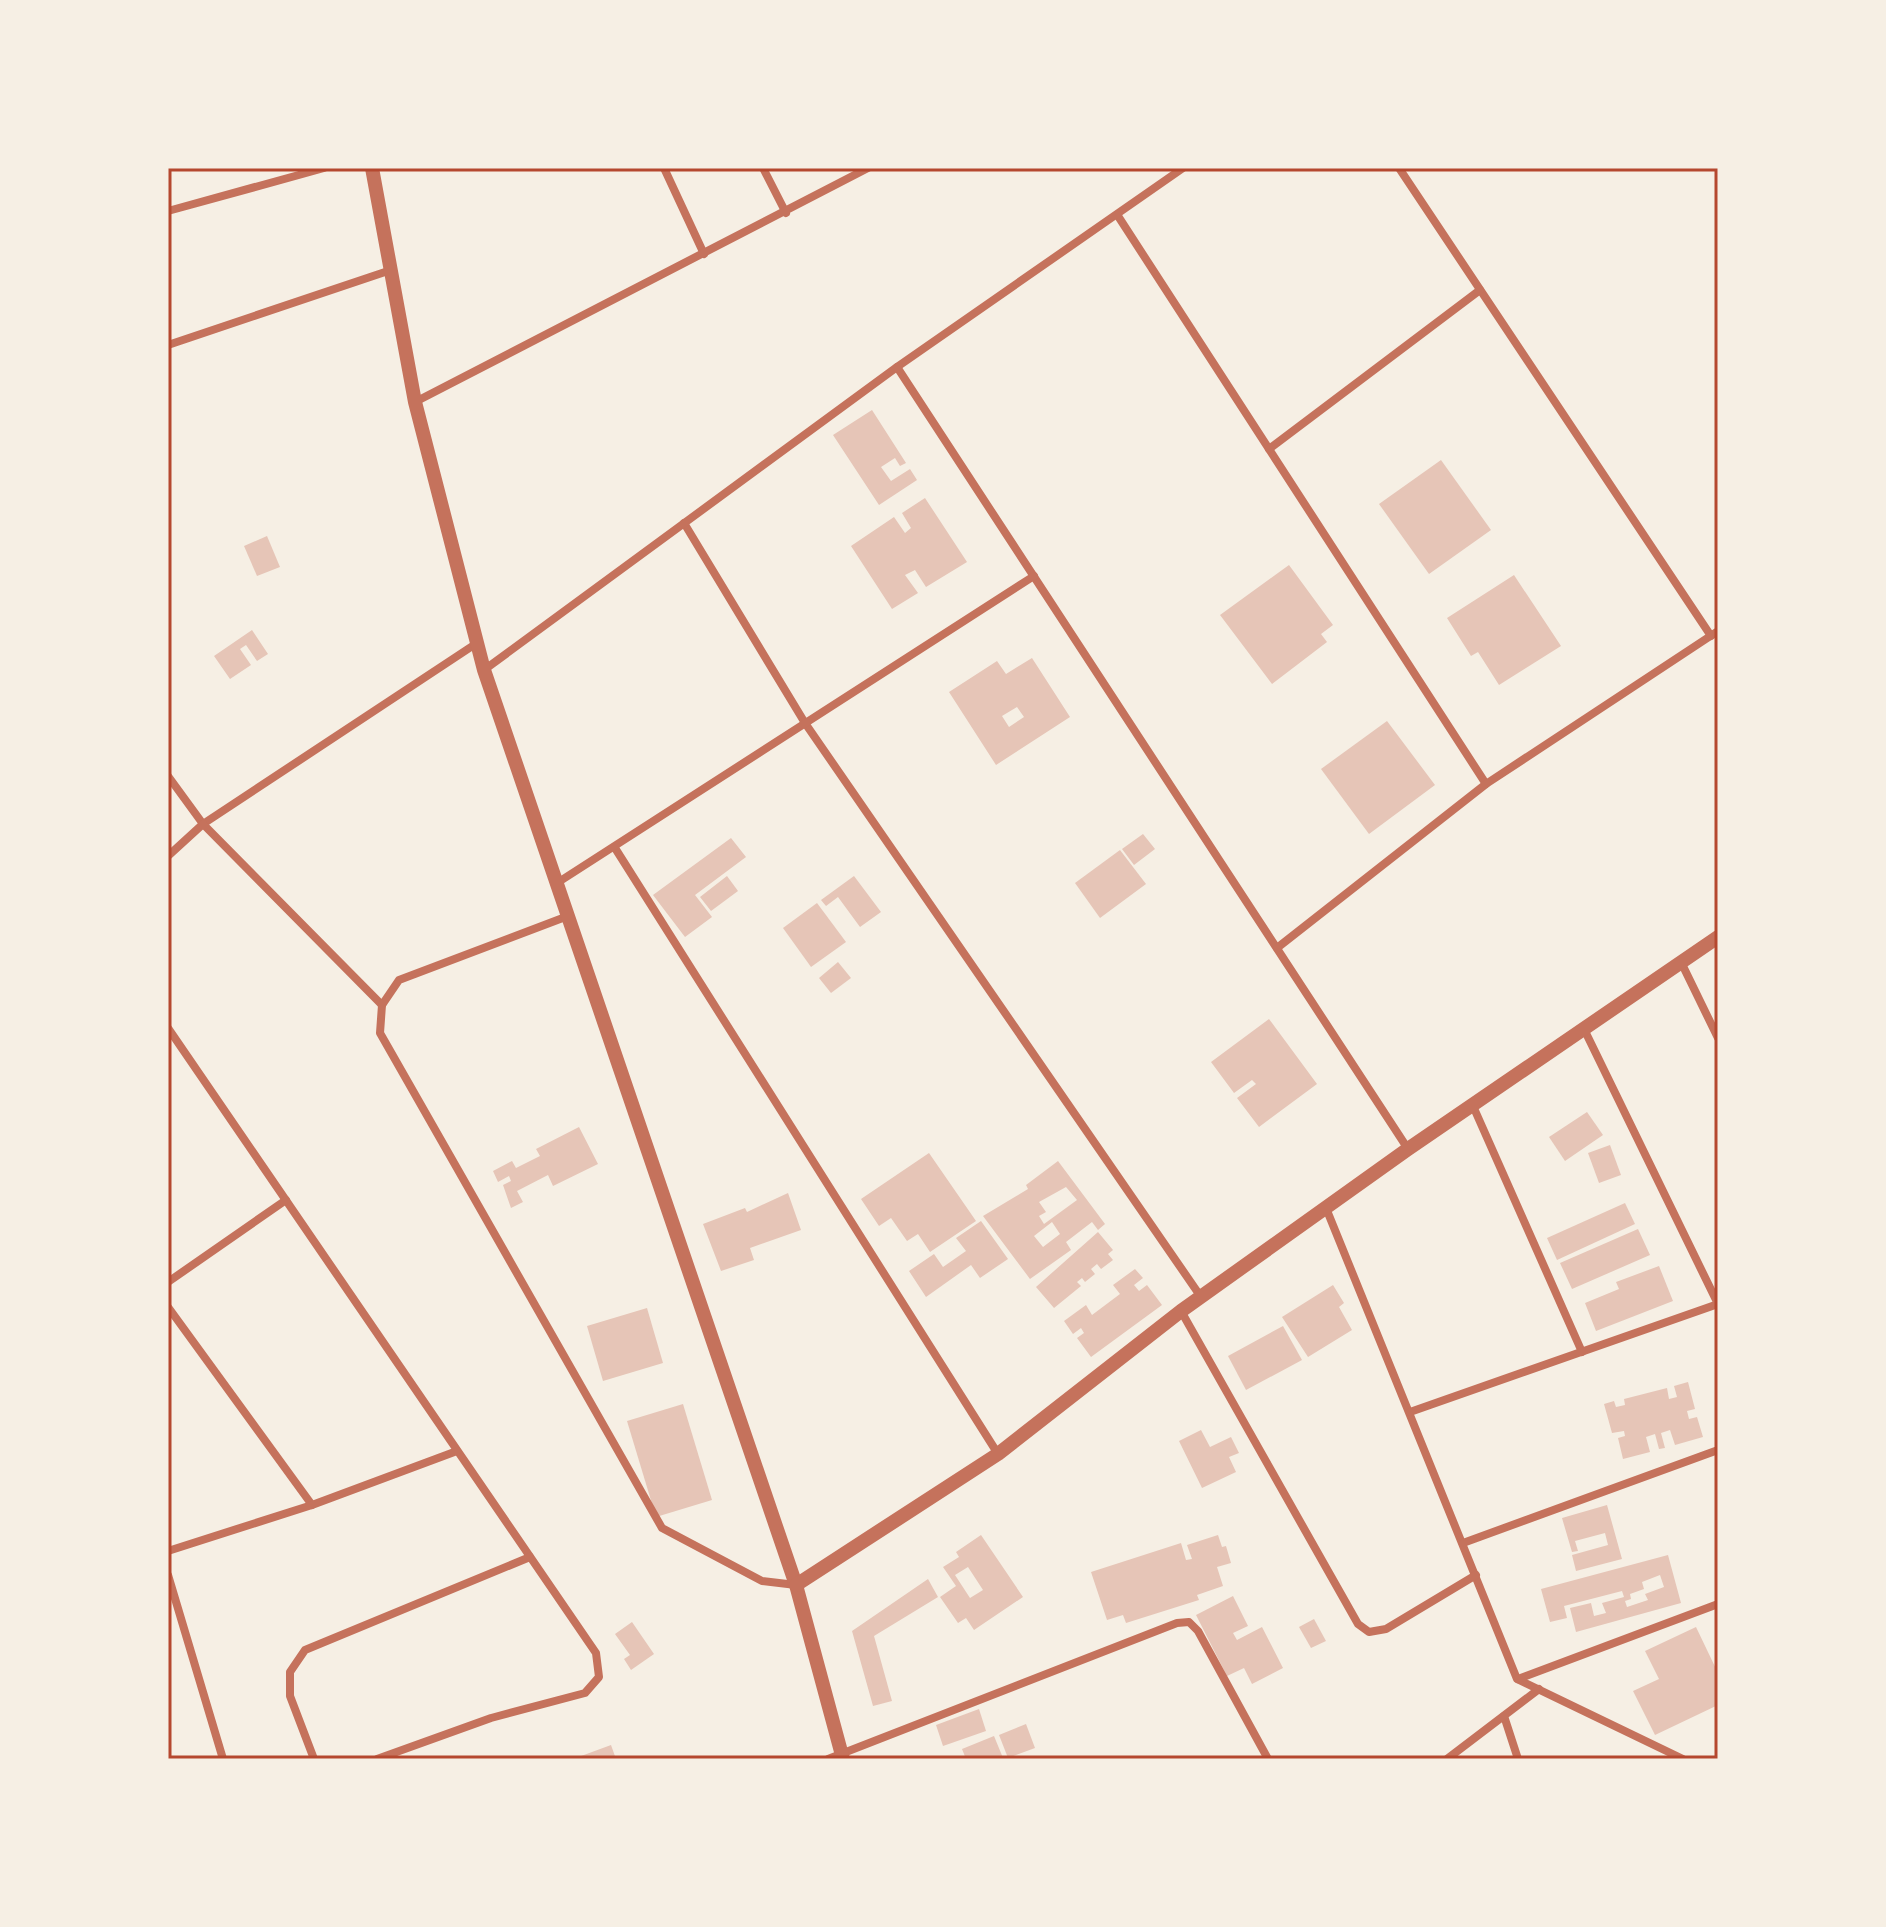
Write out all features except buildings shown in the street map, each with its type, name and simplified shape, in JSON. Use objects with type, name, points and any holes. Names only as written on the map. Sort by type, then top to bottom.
[{"type":"street","points":[[168,211],[324,168]]},
{"type":"street","points":[[372,168],[415,402],[484,670],[796,1585],[838,1757],[1177,1623],[1189,1622],[1198,1631],[1268,1759]]},
{"type":"street","points":[[664,168],[704,254]]},
{"type":"street","points":[[763,168],[786,213]]},
{"type":"street","points":[[415,402],[868,168]]},
{"type":"street","points":[[484,670],[897,367],[1183,168]]},
{"type":"street","points":[[1277,948],[1486,784],[1714,633],[1399,168]]},
{"type":"street","points":[[1118,216],[1486,784]]},
{"type":"street","points":[[168,345],[391,270]]},
{"type":"street","points":[[1269,449],[1480,290]]},
{"type":"street","points":[[897,367],[1408,1149]]},
{"type":"street","points":[[684,523],[805,723],[1201,1297]]},
{"type":"street","points":[[557,883],[1034,576]]},
{"type":"street","points":[[168,856],[203,824],[477,643]]},
{"type":"street","points":[[168,776],[203,824],[382,1005]]},
{"type":"street","points":[[615,848],[998,1454]]},
{"type":"street","points":[[568,916],[399,980],[382,1005],[380,1033],[662,1528],[762,1581],[796,1585],[998,1454],[1181,1311],[1408,1149],[1718,937]]},
{"type":"street","points":[[1681,962],[1718,1038]]},
{"type":"street","points":[[168,1028],[596,1653],[599,1677],[585,1693],[491,1718],[377,1759]]},
{"type":"street","points":[[1410,1412],[1718,1304],[1584,1029]]},
{"type":"street","points":[[1473,1106],[1582,1352]]},
{"type":"street","points":[[168,1282],[286,1200]]},
{"type":"street","points":[[1326,1208],[1517,1679],[1683,1759]]},
{"type":"street","points":[[168,1307],[312,1505]]},
{"type":"street","points":[[1181,1311],[1358,1624],[1369,1632],[1386,1629],[1476,1575]]},
{"type":"street","points":[[1463,1543],[1718,1450]]},
{"type":"street","points":[[168,1551],[312,1505],[457,1451]]},
{"type":"street","points":[[314,1759],[290,1696],[290,1672],[305,1650],[530,1557]]},
{"type":"street","points":[[168,1575],[223,1759]]},
{"type":"street","points":[[1517,1679],[1718,1604]]},
{"type":"street","points":[[1447,1759],[1539,1689]]},
{"type":"street","points":[[1504,1716],[1518,1759]]}]
